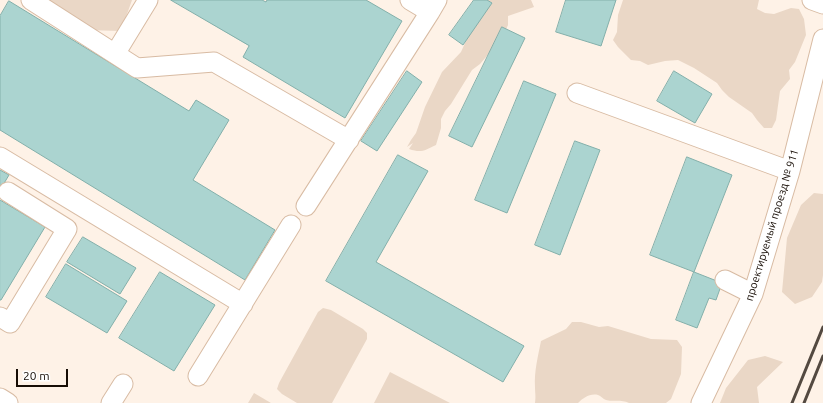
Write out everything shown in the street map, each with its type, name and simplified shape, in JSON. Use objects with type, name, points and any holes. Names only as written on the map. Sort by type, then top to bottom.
[{"type":"street","points":[[31,0],[138,68],[214,62],[348,140]]},
{"type":"street","points":[[115,54],[148,0]]},
{"type":"street","points":[[306,206],[433,6],[410,0]]},
{"type":"street","points":[[812,0],[823,4]]},
{"type":"street","name":"проектируемый проезд № 911","points":[[701,403],[753,294],[790,171],[823,39]]},
{"type":"street","points":[[577,93],[790,171]]},
{"type":"street","points":[[0,157],[243,304]]},
{"type":"street","points":[[0,317],[10,324],[67,229],[8,192]]},
{"type":"street","points":[[198,376],[291,225]]},
{"type":"street","points":[[724,280],[753,294]]},
{"type":"street","points":[[111,403],[123,384]]},
{"type":"street","points":[[0,398],[8,403]]},
{"type":"shaded area","points":[[40,0],[132,0],[121,31],[85,30]]},
{"type":"shaded area","points":[[476,0],[531,0],[534,7],[508,16],[508,25],[499,42],[480,64],[472,70],[445,111],[441,119],[441,128],[436,145],[422,151],[409,149],[413,143],[407,147],[416,133],[425,107],[442,72],[461,52],[469,34]]},
{"type":"shaded area","points":[[623,0],[759,0],[757,9],[765,13],[774,14],[791,8],[799,9],[804,19],[806,35],[795,62],[789,70],[790,79],[780,91],[776,120],[772,128],[764,128],[752,113],[729,97],[717,83],[694,68],[678,60],[648,65],[640,61],[631,60],[613,40],[617,32],[618,15]]},
{"type":"shaded area","points":[[814,193],[823,194],[822,282],[812,297],[795,304],[782,292],[787,238],[801,205]]},
{"type":"shaded area","points":[[323,308],[331,310],[363,329],[367,333],[367,339],[332,403],[297,403],[282,394],[277,389],[318,312]]},
{"type":"shaded area","points":[[572,322],[581,322],[599,327],[608,326],[651,339],[677,340],[682,347],[681,374],[671,399],[666,403],[629,403],[623,401],[606,400],[599,395],[592,395],[587,396],[578,403],[535,403],[536,364],[541,341],[566,329]]},
{"type":"shaded area","points":[[765,356],[783,362],[757,387],[759,403],[720,403],[726,388],[748,360]]},
{"type":"shaded area","points":[[390,372],[450,403],[374,403]]},
{"type":"shaded area","points":[[254,393],[271,403],[248,403]]},
{"type":"building","points":[[171,0],[262,0],[266,2],[267,0],[366,0],[402,21],[345,118],[243,57],[249,46]]},
{"type":"building","points":[[474,0],[487,0],[492,3],[463,45],[449,35]]},
{"type":"building","points":[[566,0],[616,0],[601,46],[556,32]]},
{"type":"building","points":[[9,1],[189,111],[196,100],[229,120],[193,180],[275,230],[245,280],[0,130],[0,16]]},
{"type":"building","points":[[502,27],[525,38],[472,147],[449,136]]},
{"type":"building","points":[[407,71],[422,82],[377,151],[361,141]]},
{"type":"building","points":[[674,71],[712,94],[695,123],[657,101]]},
{"type":"building","points":[[524,81],[556,94],[507,213],[475,200]]},
{"type":"building","points":[[575,141],[600,150],[560,255],[535,245]]},
{"type":"building","points":[[398,155],[428,171],[376,262],[524,346],[503,382],[326,281]]},
{"type":"building","points":[[687,157],[732,175],[694,272],[650,255]]},
{"type":"building","points":[[0,170],[9,175],[0,190]]},
{"type":"building","points":[[0,200],[45,227],[1,300],[0,300]]},
{"type":"building","points":[[83,237],[136,268],[120,294],[67,262]]},
{"type":"building","points":[[66,264],[127,301],[107,333],[46,297]]},
{"type":"building","points":[[160,272],[215,305],[174,371],[119,338]]},
{"type":"building","points":[[694,272],[722,283],[716,300],[709,298],[697,328],[676,320]]},
{"type":"railway","points":[[792,403],[823,327]]},
{"type":"railway","points":[[804,403],[823,356]]}]
